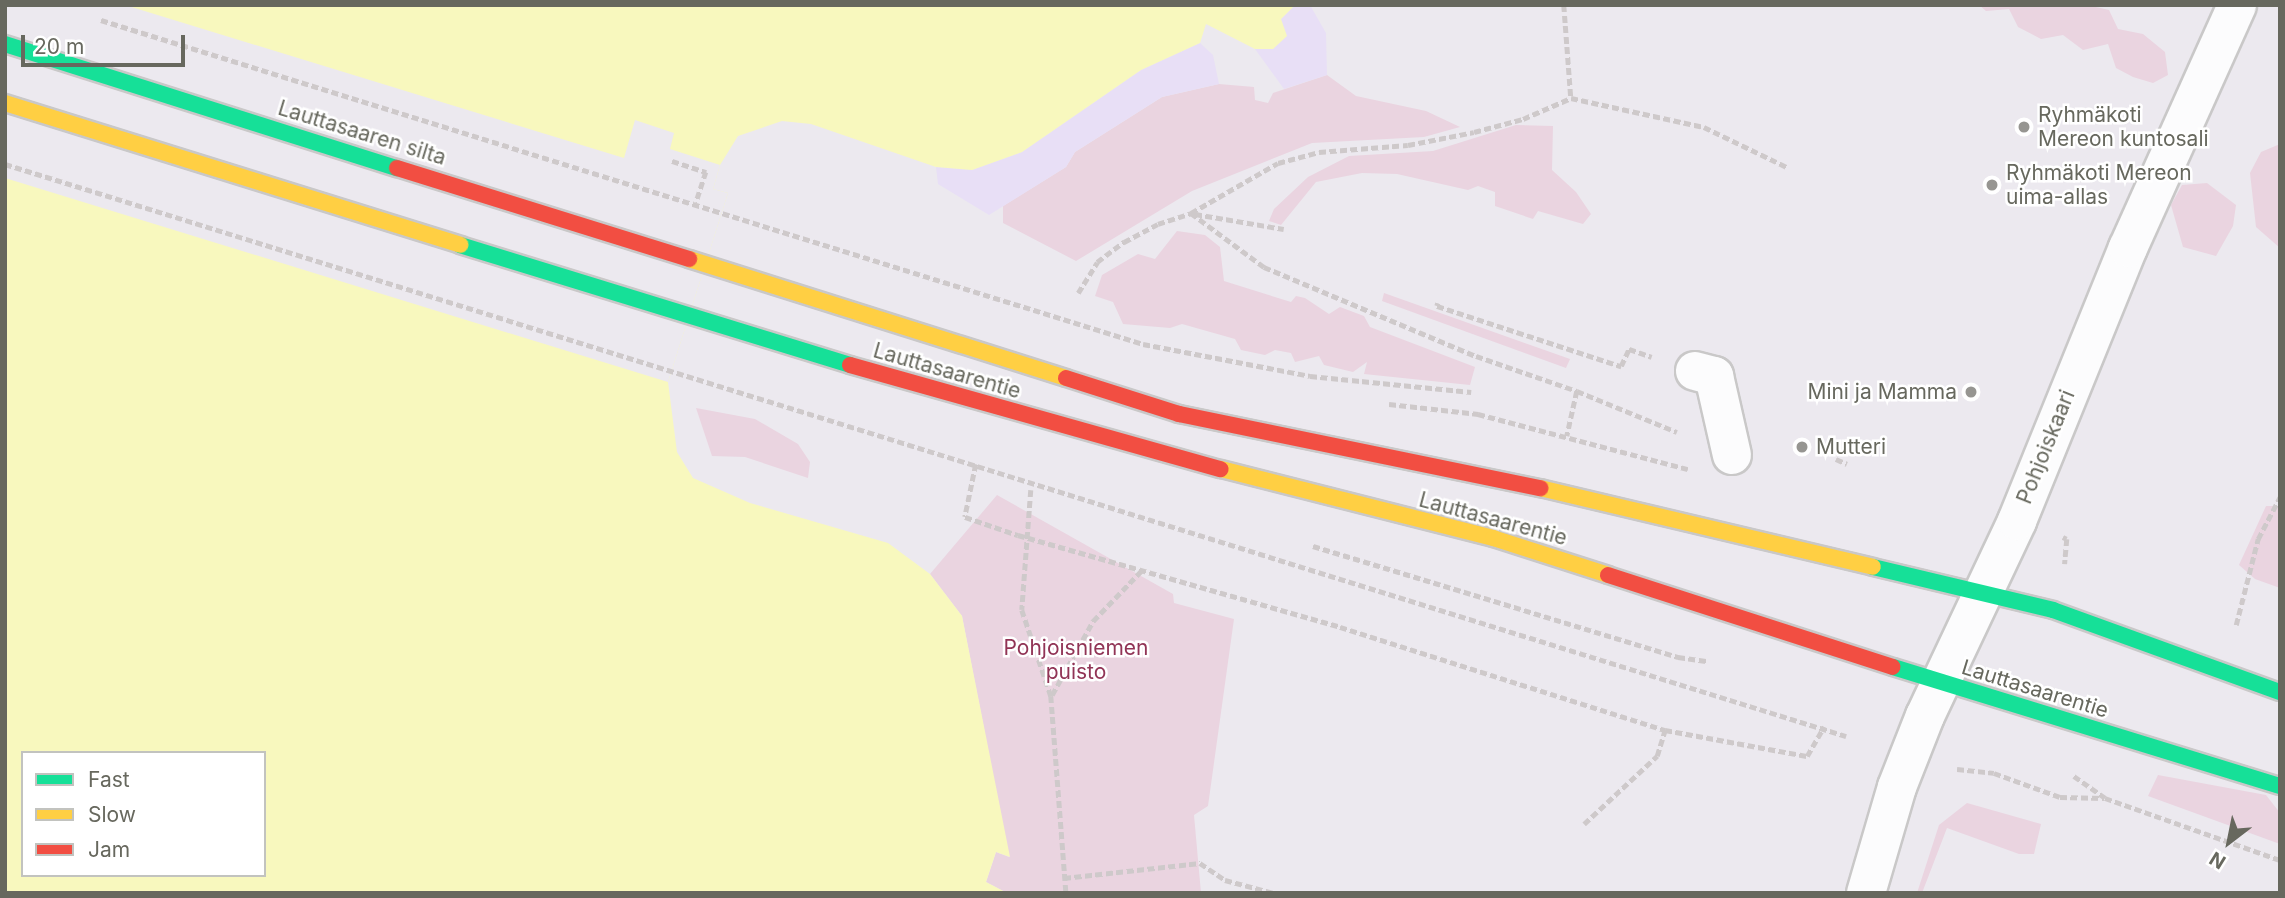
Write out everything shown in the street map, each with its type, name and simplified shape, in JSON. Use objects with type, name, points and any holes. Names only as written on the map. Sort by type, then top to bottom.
[{"type":"main road","name":"Lauttasaaren silta","points":[[5,44],[706,264]]},
{"type":"main road","name":"Lauttasaarentie","points":[[5,103],[689,316],[1144,450],[1493,538],[1941,682],[2280,786]]},
{"type":"main road","name":"Lauttasaarentie","points":[[706,264],[1180,414],[1528,485],[2053,610],[2280,692]]},
{"type":"street","name":"Pohjoiskaari","points":[[1866,893],[1897,787],[1941,682],[2017,521],[2128,248],[2237,5]]},
{"type":"street","points":[[1695,371],[1714,376],[1732,456]]},
{"type":"path","points":[[1564,5],[1571,98]]},
{"type":"path","points":[[94,18],[1190,356],[1310,376],[1471,392]]},
{"type":"path","points":[[1078,293],[1097,262],[1124,242],[1158,223],[1191,213],[1278,163],[1319,152],[1408,145],[1474,132],[1523,119],[1571,98],[1704,127],[1789,167]]},
{"type":"path","points":[[672,161],[706,172],[696,202]]},
{"type":"path","points":[[5,164],[673,369],[1846,736]]},
{"type":"path","points":[[1191,213],[1284,229]]},
{"type":"path","points":[[1191,213],[1264,267],[1476,355],[1577,391],[1732,456]]},
{"type":"path","points":[[1438,303],[1437,306],[1621,366]]},
{"type":"path","points":[[1567,436],[1577,391]]},
{"type":"path","points":[[1836,459],[1847,464]]},
{"type":"path","points":[[976,464],[965,517],[1027,537],[1665,730],[1807,755],[1824,727]]},
{"type":"path","points":[[1031,490],[1022,610],[1051,696],[1066,893]]},
{"type":"path","points":[[2222,670],[2258,540],[2280,497]]},
{"type":"path","points":[[2064,579],[2067,538]]},
{"type":"path","points":[[1051,696],[1093,621],[1143,570]]},
{"type":"path","points":[[1584,824],[1657,756],[1665,730]]},
{"type":"path","points":[[1957,769],[1994,773],[2060,797],[2105,798],[2280,860]]},
{"type":"path","points":[[1064,878],[1200,863],[1225,880],[1274,893]]},
{"type":"green space","points":[[1979,5],[2087,5],[2109,10],[2118,29],[2143,34],[2165,52],[2168,75],[2153,83],[2133,77],[2116,68],[2108,44],[2083,50],[2063,35],[2041,39],[2018,27],[2009,9],[1986,11]]},
{"type":"green space","points":[[1327,75],[1356,96],[1426,111],[1460,127],[1424,137],[1312,143],[1192,191],[1076,261],[1003,223],[1003,206],[1066,167],[1075,152],[1162,97],[1219,84],[1254,87],[1255,100],[1268,103],[1273,93]]},
{"type":"green space","points":[[1516,125],[1553,126],[1552,170],[1576,192],[1591,214],[1583,224],[1538,211],[1533,219],[1495,206],[1495,192],[1478,186],[1468,190],[1397,174],[1362,173],[1316,182],[1281,225],[1269,221],[1274,209],[1308,177],[1349,156],[1433,151]]},
{"type":"green space","points":[[2280,144],[2280,248],[2256,227],[2250,173],[2261,152]]},
{"type":"green space","points":[[2207,183],[2236,205],[2233,226],[2216,256],[2183,247],[2171,205],[2182,185]]},
{"type":"green space","points":[[1177,231],[1205,235],[1220,247],[1224,281],[1291,302],[1296,296],[1305,298],[1329,314],[1340,307],[1364,316],[1370,327],[1475,367],[1470,385],[1364,374],[1367,362],[1353,372],[1324,365],[1319,356],[1295,362],[1291,353],[1275,350],[1265,355],[1241,350],[1235,339],[1182,324],[1170,328],[1123,324],[1113,302],[1095,296],[1102,275],[1138,254],[1155,259]]},
{"type":"green space","points":[[1384,293],[1570,359],[1566,368],[1382,301]]},
{"type":"green space","points":[[696,408],[755,419],[798,444],[810,462],[808,478],[745,457],[712,456]]},
{"type":"green space","name":"Pohjoisniemen puisto","points":[[997,495],[1173,594],[1174,603],[1234,619],[1208,806],[1194,815],[1201,893],[1007,893],[986,882],[996,852],[1009,857],[962,616],[930,574]]},
{"type":"green space","points":[[2266,506],[2280,506],[2280,588],[2255,579],[2239,565]]},
{"type":"green space","points":[[2158,775],[2266,795],[2280,813],[2280,844],[2148,796]]},
{"type":"green space","points":[[1967,803],[2041,824],[2034,854],[2019,854],[1947,828],[1922,893],[1917,893],[1939,825]]},
{"type":"sand","points":[[1295,5],[1310,5],[1326,33],[1327,75],[1284,89],[1255,49],[1273,49],[1281,19]]},
{"type":"sand","points":[[1200,43],[1213,55],[1219,84],[1162,97],[1075,152],[1066,167],[989,215],[938,184],[936,167],[972,170],[1022,152],[1141,70]]},
{"type":"shaded area","points":[[5,5],[1295,5],[1281,19],[1287,36],[1273,49],[1255,49],[1206,24],[1200,43],[1141,70],[1022,152],[972,170],[936,167],[811,124],[782,121],[738,136],[720,165],[713,189],[728,193],[668,382],[677,452],[693,478],[750,503],[888,543],[930,574],[962,616],[1010,857],[996,852],[986,882],[1007,893],[5,893]]},
{"type":"pier","points":[[5,5],[125,5],[624,158],[635,120],[674,133],[670,149],[720,165],[713,189],[728,193],[668,382],[5,178]]},
{"type":"traffic: fast","points":[[5,44],[397,168]]},
{"type":"traffic: fast","points":[[460,245],[850,365]]},
{"type":"traffic: fast","points":[[1873,567],[2053,610],[2280,692]]},
{"type":"traffic: fast","points":[[1893,667],[2280,786]]},
{"type":"traffic: slow","points":[[5,103],[460,245]]},
{"type":"traffic: slow","points":[[689,259],[1066,378]]},
{"type":"traffic: slow","points":[[1221,469],[1493,538],[1608,575]]},
{"type":"traffic: slow","points":[[1540,488],[1873,567]]},
{"type":"traffic: jam","points":[[397,168],[689,259]]},
{"type":"traffic: jam","points":[[850,365],[1221,469]]},
{"type":"traffic: jam","points":[[1066,378],[1179,414],[1540,488]]},
{"type":"traffic: jam","points":[[1608,575],[1893,667]]},
{"type":"place","name":"Ryhmäkoti Mereon kuntosali","points":[[2024,127]]},
{"type":"place","name":"Ryhmäkoti Mereon uima-allas","points":[[1992,185]]},
{"type":"place","name":"Mini ja Mamma","points":[[1971,392]]},
{"type":"place","name":"Mutteri","points":[[1802,447]]}]
